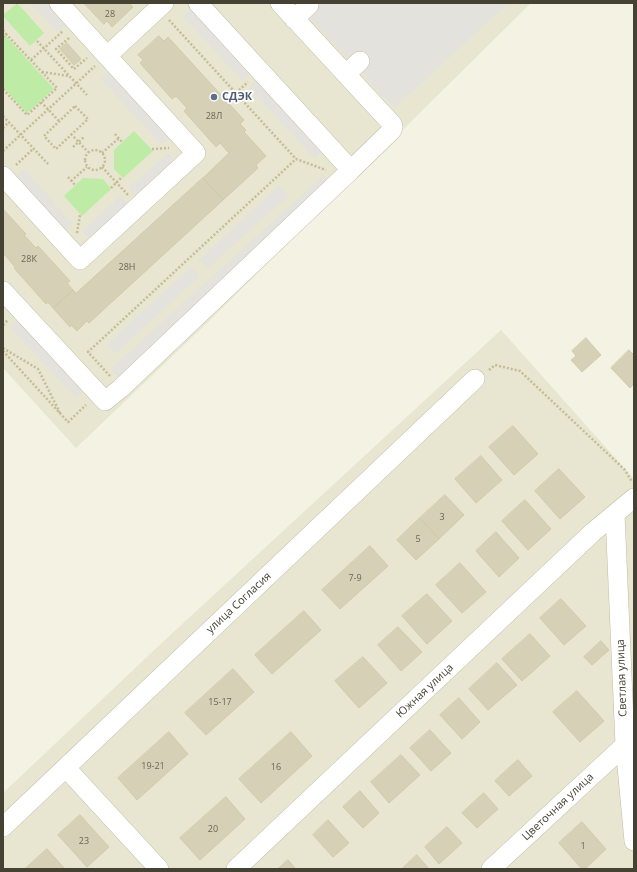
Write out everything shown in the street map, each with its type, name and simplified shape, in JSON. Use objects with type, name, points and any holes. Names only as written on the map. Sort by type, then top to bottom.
[{"type":"street","points":[[8,171],[80,260],[196,153],[59,3]]},
{"type":"street","points":[[198,3],[351,170]]},
{"type":"street","points":[[3,292],[105,401],[121,388],[392,130],[392,124],[280,3]]},
{"type":"street","points":[[294,19],[308,5]]},
{"type":"street","points":[[107,56],[161,6]]},
{"type":"street","points":[[346,74],[360,61]]},
{"type":"street","name":"улица Согласия","points":[[3,827],[475,379]]},
{"type":"street","name":"Южная улица","points":[[236,869],[593,532],[634,498]]},
{"type":"street","name":"Светлая улица","points":[[615,514],[624,745],[634,841]]},
{"type":"street","name":"Цветочная улица","points":[[490,869],[624,745]]},
{"type":"street","points":[[66,768],[159,869]]},
{"type":"path","points":[[161,6],[296,159],[330,171]]},
{"type":"path","points":[[3,30],[56,88],[27,115],[3,89]]},
{"type":"path","points":[[3,37],[6,34]]},
{"type":"path","points":[[37,41],[87,95]]},
{"type":"path","points":[[3,151],[107,56]]},
{"type":"path","points":[[42,72],[69,76]]},
{"type":"path","points":[[41,102],[59,121]]},
{"type":"path","points":[[76,106],[88,119],[72,134],[56,149],[44,136],[76,106]]},
{"type":"path","points":[[3,116],[48,164]]},
{"type":"path","points":[[3,128],[9,122]]},
{"type":"path","points":[[72,134],[88,152]]},
{"type":"path","points":[[115,134],[122,142]]},
{"type":"path","points":[[73,146],[84,137]]},
{"type":"path","points":[[102,152],[118,138]]},
{"type":"path","points":[[8,171],[33,149]]},
{"type":"path","points":[[92,150],[102,152],[105,160],[102,167],[94,170],[87,167],[85,157],[88,152],[92,150]]},
{"type":"path","points":[[121,388],[88,352],[296,159]]},
{"type":"path","points":[[71,181],[87,167]]},
{"type":"path","points":[[102,167],[138,206]]},
{"type":"path","points":[[68,177],[75,185]]},
{"type":"path","points":[[111,188],[121,178]]},
{"type":"path","points":[[3,348],[38,369],[62,417]]},
{"type":"path","points":[[3,351],[68,422],[98,394]]},
{"type":"path","points":[[475,379],[495,365],[520,371],[625,470],[634,485]]},
{"type":"shaded area","points":[[3,3],[530,4],[204,326],[76,448],[3,368]]},
{"type":"shaded area","points":[[31,3],[48,3],[67,24],[58,32]]},
{"type":"shaded area","points":[[296,3],[508,3],[394,108]]},
{"type":"shaded area","points":[[192,7],[251,72],[242,80],[183,16]]},
{"type":"shaded area","points":[[110,70],[171,137],[162,145],[101,79]]},
{"type":"shaded area","points":[[258,79],[324,150],[314,158],[249,87]]},
{"type":"shaded area","points":[[168,153],[176,163],[138,198],[129,188]]},
{"type":"shaded area","points":[[24,169],[72,223],[63,232],[14,178]]},
{"type":"shaded area","points":[[324,175],[332,183],[119,378],[111,369]]},
{"type":"shaded area","points":[[279,186],[288,196],[208,268],[200,259]]},
{"type":"shaded area","points":[[121,196],[129,206],[91,240],[83,231]]},
{"type":"shaded area","points":[[191,267],[199,276],[115,354],[107,345]]},
{"type":"shaded area","points":[[19,319],[85,390],[76,398],[10,327]]},
{"type":"shaded area","points":[[501,330],[634,479],[634,869],[3,869],[3,793],[166,639]]},
{"type":"green space","points":[[15,5],[19,5],[44,33],[30,46],[3,16]]},
{"type":"green space","points":[[6,36],[54,89],[27,113],[3,87],[3,39]]},
{"type":"green space","points":[[134,131],[153,151],[123,178],[114,169],[114,150]]},
{"type":"green space","points":[[83,178],[103,179],[111,189],[82,216],[64,196]]},
{"type":"building","points":[[84,3],[129,3],[133,7],[112,27],[107,21],[104,24]]},
{"type":"building","points":[[159,36],[164,41],[168,37],[244,120],[240,124],[246,130],[244,132],[266,156],[256,165],[258,168],[223,200],[203,178],[229,153],[220,143],[216,147],[184,111],[187,108],[176,96],[172,99],[140,63],[143,60],[138,55]]},
{"type":"building","points":[[67,43],[81,59],[74,65],[60,49]]},
{"type":"building","points":[[203,178],[223,200],[89,323],[87,321],[77,331],[71,325],[70,327],[53,308],[73,290],[76,293]]},
{"type":"building","points":[[3,209],[26,234],[24,235],[36,248],[38,246],[70,281],[67,283],[73,290],[53,308],[48,302],[46,304],[14,268],[15,267],[4,254],[3,255]]},
{"type":"building","points":[[586,338],[601,355],[582,372],[571,360],[576,356],[572,351]]},
{"type":"building","points":[[629,350],[634,355],[634,384],[630,388],[611,368]]},
{"type":"building","points":[[513,426],[538,454],[514,475],[489,447]]},
{"type":"building","points":[[481,456],[502,480],[476,503],[455,479]]},
{"type":"building","points":[[559,469],[585,497],[560,519],[535,491]]},
{"type":"building","points":[[445,495],[464,515],[439,539],[420,518]]},
{"type":"building","points":[[525,500],[551,529],[528,550],[502,521]]},
{"type":"building","points":[[420,518],[439,539],[416,560],[397,540]]},
{"type":"building","points":[[496,532],[519,558],[499,577],[476,551]]},
{"type":"building","points":[[370,546],[388,566],[340,609],[322,590]]},
{"type":"building","points":[[460,563],[486,592],[462,613],[436,585]]},
{"type":"building","points":[[427,594],[452,621],[427,644],[402,616]]},
{"type":"building","points":[[561,599],[586,626],[564,645],[540,618]]},
{"type":"building","points":[[304,611],[321,630],[272,674],[255,655]]},
{"type":"building","points":[[398,627],[422,652],[401,671],[378,645]]},
{"type":"building","points":[[530,634],[550,656],[522,681],[502,659]]},
{"type":"building","points":[[601,641],[609,650],[592,665],[584,657]]},
{"type":"building","points":[[363,657],[387,683],[359,708],[335,681]]},
{"type":"building","points":[[497,663],[517,685],[488,710],[469,689]]},
{"type":"building","points":[[233,669],[254,692],[206,735],[185,713]]},
{"type":"building","points":[[577,691],[604,721],[580,742],[553,712]]},
{"type":"building","points":[[459,698],[480,722],[462,739],[440,715]]},
{"type":"building","points":[[430,730],[451,753],[431,771],[410,748]]},
{"type":"building","points":[[169,732],[188,754],[137,800],[118,778]]},
{"type":"building","points":[[291,732],[312,756],[261,803],[239,779]]},
{"type":"building","points":[[401,755],[420,775],[389,803],[371,782]]},
{"type":"building","points":[[518,760],[532,776],[509,796],[495,781]]},
{"type":"building","points":[[360,791],[379,813],[363,828],[343,807]]},
{"type":"building","points":[[484,793],[498,809],[477,828],[462,813]]},
{"type":"building","points":[[226,797],[245,819],[200,860],[180,838]]},
{"type":"building","points":[[80,815],[109,847],[87,867],[58,835]]},
{"type":"building","points":[[328,820],[349,843],[333,857],[313,835]]},
{"type":"building","points":[[582,822],[606,849],[585,869],[582,869],[559,843]]},
{"type":"building","points":[[447,827],[462,843],[439,864],[425,847]]},
{"type":"building","points":[[47,849],[65,869],[25,869]]},
{"type":"building","points":[[417,855],[429,869],[402,869]]},
{"type":"building","points":[[288,860],[296,869],[278,869]]},
{"type":"place","name":"СДЭК","points":[[214,97]]}]
